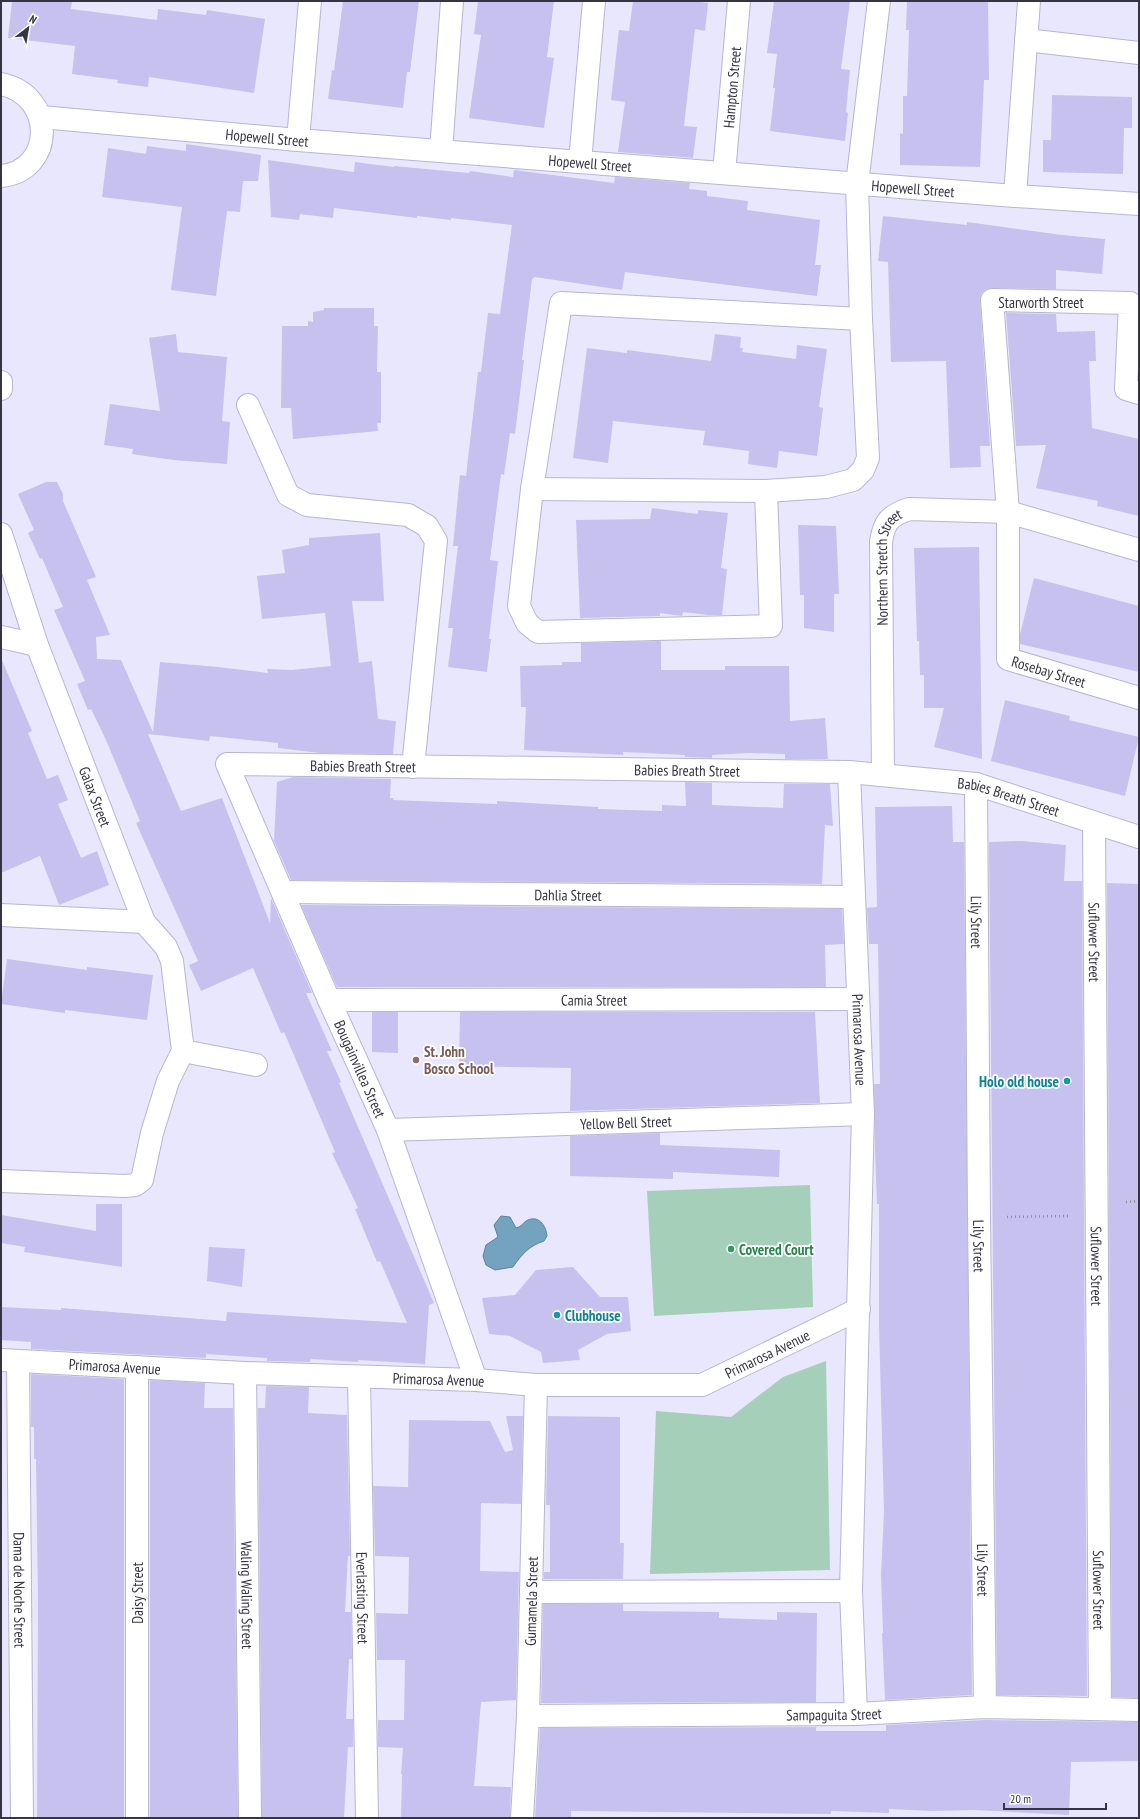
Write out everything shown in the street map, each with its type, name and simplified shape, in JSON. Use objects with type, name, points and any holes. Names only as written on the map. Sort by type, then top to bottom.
[{"type":"street","points":[[298,140],[310,1]]},
{"type":"street","points":[[441,151],[452,1]]},
{"type":"street","points":[[580,162],[594,1]]},
{"type":"street","name":"Hampton Street","points":[[724,173],[739,1]]},
{"type":"street","points":[[532,489],[766,491],[826,487],[840,484],[853,480],[863,470],[868,458],[861,319],[857,184],[879,1]]},
{"type":"street","points":[[1015,196],[1029,1]]},
{"type":"street","points":[[1026,40],[1139,53]]},
{"type":"street","points":[[1,84],[12,86],[25,94],[34,104],[41,117],[42,132],[40,146],[33,159],[22,169],[9,175],[1,176]]},
{"type":"street","name":"Hopewell Street","points":[[41,117],[298,140],[857,184],[1139,204]]},
{"type":"street","name":"Starworth Street","points":[[1008,512],[992,300],[1130,303],[1126,389],[1139,393]]},
{"type":"street","points":[[766,491],[771,626],[538,632],[527,623],[520,606],[532,489],[561,303],[861,319]]},
{"type":"street","points":[[1,382],[1,389]]},
{"type":"street","points":[[248,405],[288,495],[307,505],[408,515],[427,526],[436,541],[413,767]]},
{"type":"street","name":"Northern Stretch Street","points":[[883,775],[881,542],[883,528],[888,520],[897,513],[908,509],[1008,512],[1139,550]]},
{"type":"street","name":"Rosebay Street","points":[[1008,512],[1008,659],[1139,698]]},
{"type":"street","name":"Galax Street","points":[[1,534],[37,645],[144,922]]},
{"type":"street","points":[[1,637],[37,645]]},
{"type":"street","name":"Babies Breath Street","points":[[227,764],[849,772],[976,784],[1139,837]]},
{"type":"street","name":"Bougainvillea Street","points":[[227,764],[329,1000],[388,1130],[476,1380]]},
{"type":"street","name":"Primarosa Avenue","points":[[849,772],[863,1114],[851,1591],[856,1714]]},
{"type":"street","name":"Lily Street","points":[[976,784],[979,1218],[985,1707]]},
{"type":"street","name":"Suflower Street","points":[[1094,823],[1100,1710]]},
{"type":"street","name":"Dahlia Street","points":[[283,892],[853,897]]},
{"type":"street","points":[[1,915],[144,922],[166,947],[172,961],[183,1051],[168,1081],[152,1133],[142,1180],[135,1185],[125,1186],[1,1181]]},
{"type":"street","name":"Camia Street","points":[[329,1000],[858,999]]},
{"type":"street","points":[[183,1051],[256,1065]]},
{"type":"street","name":"Yellow Bell Street","points":[[388,1130],[863,1114]]},
{"type":"street","name":"Primarosa Avenue","points":[[9,1361],[245,1373],[476,1380],[536,1385],[702,1385],[859,1309]]},
{"type":"street","name":"Dama de Noche Street","points":[[9,1361],[22,1818]]},
{"type":"street","name":"Daisy Street","points":[[137,1368],[137,1818]]},
{"type":"street","name":"Waling Waling Street","points":[[245,1373],[250,1818]]},
{"type":"street","name":"Everlasting Street","points":[[359,1377],[367,1818]]},
{"type":"street","name":"Gumamela Street","points":[[522,1818],[528,1716],[536,1385]]},
{"type":"street","points":[[530,1592],[851,1591]]},
{"type":"street","name":"Sampaguita Street","points":[[528,1716],[856,1714],[985,1707],[1139,1710]]},
{"type":"path","points":[[979,1218],[1096,1216],[1110,1203],[1139,1201]]},
{"type":"green space","name":"Covered Court","points":[[810,1185],[813,1307],[654,1316],[647,1191]]},
{"type":"green space","points":[[826,1361],[830,1570],[650,1574],[656,1411],[731,1417],[783,1377]]},
{"type":"water","points":[[501,1216],[510,1217],[516,1228],[530,1219],[538,1220],[545,1228],[547,1236],[544,1241],[534,1245],[526,1251],[513,1267],[495,1270],[486,1265],[483,1256],[486,1245],[498,1237],[494,1225]]},
{"type":"building","points":[[12,1],[72,1],[71,9],[157,20],[158,9],[206,15],[207,10],[265,19],[254,93],[149,77],[148,87],[117,83],[118,80],[72,74],[75,46],[8,38]]},
{"type":"building","points":[[343,1],[419,1],[410,72],[407,72],[403,108],[328,99],[332,70],[334,71]]},
{"type":"building","points":[[478,1],[554,1],[547,57],[554,58],[544,128],[469,118],[481,35],[474,34]]},
{"type":"building","points":[[633,1],[692,1],[708,3],[705,31],[695,29],[684,126],[697,127],[693,158],[618,152],[625,102],[611,100],[619,30],[629,31]]},
{"type":"building","points":[[774,1],[850,1],[841,69],[850,70],[845,141],[770,131],[777,54],[767,53]]},
{"type":"building","points":[[907,1],[988,1],[989,80],[984,80],[980,167],[900,165],[900,133],[903,134],[903,96],[907,96],[909,30],[906,30]]},
{"type":"building","points":[[1052,95],[1132,97],[1132,128],[1124,128],[1123,174],[1043,172],[1043,140],[1051,140]]},
{"type":"building","points":[[186,144],[261,155],[258,181],[243,181],[240,212],[227,211],[216,296],[171,290],[182,207],[102,197],[108,148],[146,154],[147,146],[186,151]]},
{"type":"building","points":[[268,160],[354,172],[355,162],[394,167],[469,173],[470,171],[513,177],[514,170],[614,183],[615,177],[690,183],[689,189],[707,191],[707,196],[748,201],[747,210],[820,220],[815,265],[821,265],[817,296],[625,272],[622,290],[535,277],[532,279],[515,434],[510,433],[504,475],[501,474],[490,560],[498,561],[489,639],[491,639],[487,672],[448,667],[453,628],[448,628],[458,546],[453,546],[460,475],[466,476],[478,372],[481,372],[488,313],[500,314],[512,225],[451,218],[451,220],[417,216],[417,218],[334,208],[333,218],[300,214],[299,220],[271,217]]},
{"type":"building","points":[[883,216],[967,225],[967,222],[1062,235],[1105,239],[1102,274],[1056,270],[1056,289],[992,288],[986,289],[981,294],[980,301],[990,446],[980,446],[981,467],[950,468],[946,361],[891,362],[888,262],[878,261]]},
{"type":"building","points":[[324,308],[374,308],[374,326],[378,326],[377,372],[381,372],[381,423],[377,423],[378,431],[293,439],[291,408],[281,408],[282,326],[308,326],[308,321],[313,322],[313,312],[324,310]]},
{"type":"building","points":[[1006,313],[1056,314],[1057,332],[1095,331],[1096,361],[1089,361],[1092,428],[1139,439],[1139,516],[1097,506],[1098,501],[1036,488],[1046,445],[1016,446]]},
{"type":"building","points":[[176,334],[178,352],[227,357],[222,421],[230,422],[227,464],[173,460],[132,454],[133,449],[104,445],[110,404],[160,411],[149,338]]},
{"type":"building","points":[[715,334],[741,337],[740,348],[743,348],[742,352],[796,359],[797,345],[827,349],[819,407],[823,408],[817,456],[779,451],[777,468],[748,464],[749,451],[703,445],[705,431],[613,421],[608,463],[573,458],[587,348],[627,353],[627,350],[711,361]]},
{"type":"building","points":[[46,482],[57,482],[63,494],[63,501],[96,577],[87,580],[110,635],[96,637],[97,659],[121,660],[153,732],[160,662],[268,673],[267,669],[292,670],[331,666],[325,613],[262,619],[257,576],[285,573],[282,550],[309,545],[309,538],[380,533],[384,601],[352,601],[359,663],[372,661],[378,719],[396,721],[393,754],[320,753],[278,748],[278,743],[210,736],[209,741],[148,734],[181,811],[222,798],[270,923],[271,898],[312,993],[306,993],[332,1051],[327,1051],[341,1082],[339,1083],[434,1303],[429,1305],[425,1365],[358,1360],[358,1362],[311,1359],[310,1362],[267,1361],[267,1358],[206,1354],[206,1358],[31,1349],[31,1342],[1,1340],[1,1307],[61,1310],[61,1308],[226,1321],[227,1312],[407,1323],[380,1261],[377,1262],[355,1209],[358,1208],[332,1153],[335,1152],[284,1032],[281,1033],[253,968],[201,991],[189,965],[198,961],[136,823],[140,821],[106,740],[91,709],[88,710],[77,684],[85,681],[54,610],[63,607],[42,558],[40,559],[28,533],[34,530],[18,494]]},
{"type":"building","points":[[652,508],[698,514],[698,510],[728,513],[721,568],[727,569],[722,615],[683,612],[682,616],[660,613],[660,616],[580,618],[576,520],[650,519]]},
{"type":"building","points":[[798,525],[836,526],[839,594],[834,594],[834,632],[804,628],[804,595],[800,595]]},
{"type":"building","points":[[979,547],[982,759],[934,747],[944,708],[924,708],[924,675],[920,675],[919,641],[917,641],[914,548]]},
{"type":"building","points":[[1034,578],[1139,606],[1139,672],[1020,644],[1020,634]]},
{"type":"building","points":[[661,641],[661,670],[725,670],[725,666],[789,666],[790,721],[825,718],[828,759],[785,759],[785,754],[749,753],[712,755],[712,758],[623,752],[623,755],[524,750],[526,707],[521,707],[520,666],[562,665],[562,662],[581,662],[581,643]]},
{"type":"building","points":[[1,658],[32,731],[28,733],[47,779],[58,775],[68,800],[58,804],[81,858],[97,851],[109,885],[59,905],[40,856],[1,873]]},
{"type":"building","points":[[1005,700],[1070,716],[1069,720],[1139,737],[1125,796],[991,761]]},
{"type":"building","points":[[293,777],[391,779],[390,798],[394,798],[393,800],[497,804],[497,801],[598,807],[598,809],[662,811],[662,805],[686,806],[685,782],[712,783],[712,805],[783,808],[784,784],[830,784],[833,826],[825,825],[822,884],[291,880],[274,841],[277,782]]},
{"type":"building","points":[[952,806],[953,842],[964,842],[972,1695],[885,1700],[881,1575],[884,1512],[879,1325],[879,1204],[877,1204],[874,1084],[880,1084],[878,944],[869,944],[867,908],[877,907],[875,807]]},
{"type":"building","points":[[1021,841],[1066,845],[1064,881],[1082,881],[1087,1696],[997,1695],[989,842]]},
{"type":"building","points":[[1107,883],[1139,884],[1139,1698],[1112,1697]]},
{"type":"building","points":[[301,905],[842,909],[844,944],[825,945],[826,987],[337,987]]},
{"type":"building","points":[[7,959],[87,970],[87,967],[153,975],[147,1020],[65,1010],[65,1013],[1,1004]]},
{"type":"building","points":[[372,1012],[398,1012],[398,1053],[372,1052]]},
{"type":"building","points":[[460,1012],[815,1012],[820,1103],[570,1111],[571,1068],[459,1066]]},
{"type":"building","points":[[660,1133],[660,1145],[780,1150],[779,1177],[673,1172],[673,1179],[570,1176],[570,1136]]},
{"type":"building","points":[[96,1204],[122,1204],[122,1267],[24,1252],[25,1247],[1,1243],[1,1215],[96,1231]]},
{"type":"building","points":[[209,1247],[245,1249],[242,1287],[207,1281]]},
{"type":"building","name":"Clubhouse","points":[[573,1267],[600,1297],[628,1297],[631,1331],[607,1334],[578,1350],[580,1360],[543,1363],[541,1352],[510,1336],[489,1334],[482,1298],[515,1295],[536,1270]]},
{"type":"building","points":[[31,1374],[124,1379],[124,1818],[37,1818],[38,1598],[36,1459],[34,1459],[34,1427],[31,1427]]},
{"type":"building","points":[[150,1380],[205,1383],[204,1408],[233,1408],[238,1818],[150,1818]]},
{"type":"building","points":[[266,1386],[309,1387],[308,1413],[347,1415],[350,1556],[348,1556],[345,1612],[351,1612],[352,1659],[349,1659],[346,1719],[353,1719],[353,1747],[348,1747],[344,1818],[262,1818],[258,1408],[265,1408]]},
{"type":"building","points":[[506,1416],[523,1416],[521,1504],[481,1503],[480,1571],[519,1572],[516,1700],[481,1702],[474,1786],[511,1787],[510,1818],[401,1818],[401,1774],[403,1748],[378,1747],[378,1720],[404,1720],[405,1660],[377,1660],[376,1613],[408,1614],[409,1557],[375,1556],[373,1486],[408,1487],[409,1420],[490,1421],[505,1452],[513,1450]]},
{"type":"building","points":[[548,1416],[620,1417],[620,1543],[624,1543],[623,1579],[544,1579],[544,1572],[550,1572],[550,1505],[546,1505]]},
{"type":"building","points":[[543,1604],[623,1604],[623,1611],[719,1612],[719,1618],[777,1620],[777,1612],[817,1613],[816,1702],[541,1703]]},
{"type":"building","points":[[985,1720],[1139,1722],[1139,1761],[1071,1762],[1069,1815],[974,1810],[932,1811],[889,1809],[889,1813],[831,1811],[831,1814],[571,1811],[571,1818],[535,1818],[540,1728],[816,1727],[816,1731],[886,1731],[886,1725]]},
{"type":"place","name":"St. John Bosco School","points":[[416,1060]]},
{"type":"place","name":"Holo old house","points":[[1067,1081]]},
{"type":"place","name":"Covered Court","points":[[731,1249]]},
{"type":"place","name":"Clubhouse","points":[[557,1315]]}]
